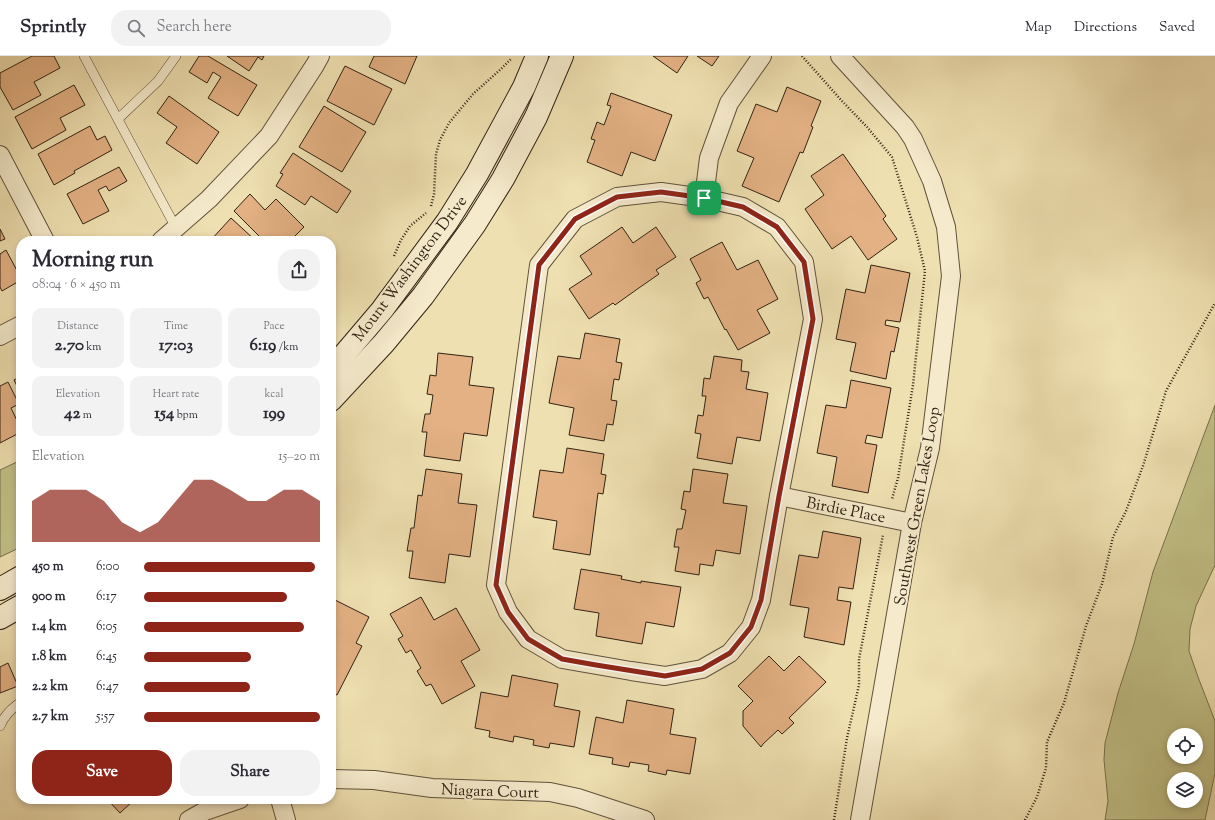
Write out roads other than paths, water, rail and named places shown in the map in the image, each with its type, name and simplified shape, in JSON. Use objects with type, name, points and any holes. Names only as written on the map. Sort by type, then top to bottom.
[{"type":"main road","name":"Mount Washington Drive","points":[[336,364],[382,310],[447,222],[477,174],[499,134],[524,87],[537,56]]},
{"type":"main road","name":"Mount Washington Drive","points":[[336,395],[384,343],[423,296],[475,224],[503,179],[536,117],[562,56]]},
{"type":"main road","points":[[0,589],[16,580]]},
{"type":"main road","points":[[0,618],[16,609]]},
{"type":"street","points":[[167,236],[209,200],[269,136],[320,56]]},
{"type":"street","points":[[704,198],[709,158],[729,103],[762,56]]},
{"type":"street","name":"Southwest Green Lakes Loop","points":[[840,56],[905,127],[914,139],[932,181],[946,227],[952,276],[930,448],[912,523],[860,820]]},
{"type":"street","points":[[0,155],[42,236]]},
{"type":"street","points":[[661,192],[704,198],[743,207],[777,227],[804,262],[813,319],[779,496],[761,600],[751,627],[730,653],[702,669],[665,676],[562,659],[528,639],[508,612],[496,585],[539,265],[575,219],[617,197],[661,192]]},
{"type":"street","points":[[0,336],[16,328]]},
{"type":"street","name":"Birdie Place","points":[[779,496],[912,523]]},
{"type":"street","name":"Niagara Court","points":[[336,779],[374,780],[432,788],[550,792],[578,798],[644,820]]},
{"type":"street","points":[[189,820],[205,811],[225,804]]},
{"type":"street","points":[[281,804],[286,820]]},
{"type":"lane","points":[[84,56],[176,228]]},
{"type":"lane","points":[[118,119],[158,81],[176,56]]},
{"type":"lane","points":[[0,726],[2,720],[16,706]]}]
